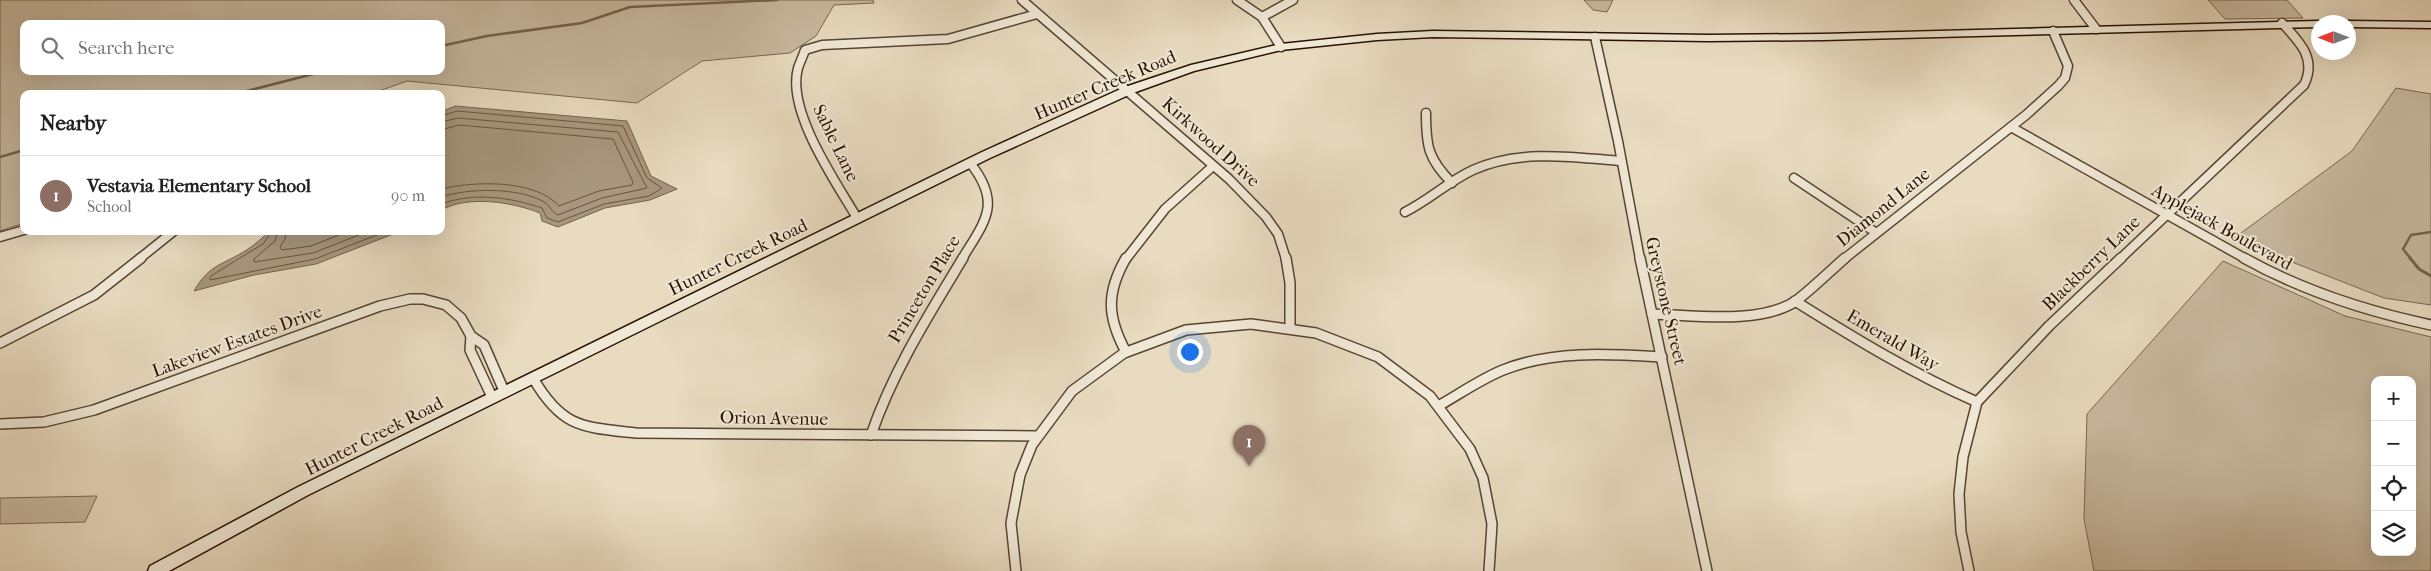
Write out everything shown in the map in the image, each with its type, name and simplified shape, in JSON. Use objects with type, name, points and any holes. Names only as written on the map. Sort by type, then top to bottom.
[{"type":"main road","name":"Hunter Creek Road","points":[[155,571],[303,491],[857,218],[1129,90],[1191,68],[1282,48],[1377,37],[1433,34],[1823,38],[2282,23],[2311,24]]},
{"type":"main road","points":[[2356,24],[2431,25]]},
{"type":"street","name":"Kirkwood Drive","points":[[1022,0],[1129,90],[1252,201],[1278,234],[1289,272],[1290,326]]},
{"type":"street","points":[[1237,0],[1262,17],[1282,48]]},
{"type":"street","points":[[1262,17],[1293,0]]},
{"type":"street","points":[[2074,0],[2096,29]]},
{"type":"street","points":[[805,50],[822,45],[948,40],[1037,14]]},
{"type":"street","name":"Blackberry Lane","points":[[1969,571],[1961,532],[1959,494],[1963,457],[1977,402],[2049,326],[2308,80],[2310,67],[2307,52],[2282,23]]},
{"type":"street","name":"Diamond Lane","points":[[1652,314],[1748,316],[1779,310],[1795,301],[1875,232],[1998,135],[2011,127],[2058,87],[2066,76],[2067,63],[2053,31]]},
{"type":"street","name":"Greystone Street","points":[[1595,37],[1707,571]]},
{"type":"street","name":"Sable Lane","points":[[805,50],[797,68],[798,98],[803,121],[857,218]]},
{"type":"street","points":[[1426,113],[1427,150],[1436,167],[1452,183]]},
{"type":"street","name":"Applejack Boulevard","points":[[2011,127],[2280,278],[2326,297],[2373,312],[2431,325]]},
{"type":"street","points":[[1405,212],[1425,202],[1452,183],[1481,167],[1516,158],[1556,157],[1620,161]]},
{"type":"street","name":"Princeton Place","points":[[871,435],[880,405],[903,354],[986,217],[990,199],[986,182],[971,164]]},
{"type":"street","points":[[1126,352],[1116,335],[1110,313],[1114,281],[1126,257],[1161,210],[1184,187],[1213,166]]},
{"type":"street","points":[[1794,178],[1875,232]]},
{"type":"street","points":[[0,237],[20,231]]},
{"type":"street","points":[[0,343],[94,295],[169,235]]},
{"type":"street","name":"Lakeview Estates Drive","points":[[0,424],[44,422],[94,410],[380,306],[402,300],[424,298],[446,305],[461,318],[471,336],[484,345],[504,391]]},
{"type":"street","name":"Emerald Way","points":[[1795,301],[1879,353],[1934,383],[1977,402]]},
{"type":"street","points":[[1016,571],[1011,543],[1014,498],[1026,455],[1036,436],[1066,396],[1084,379],[1126,352],[1157,338],[1206,326],[1257,323],[1290,326],[1338,338],[1383,359],[1404,372],[1440,405],[1464,438],[1474,456],[1486,489],[1493,537],[1489,571]]},
{"type":"street","name":"Lakeview Estates Drive","points":[[471,336],[470,350],[492,397]]},
{"type":"street","points":[[1440,405],[1489,376],[1513,366],[1538,359],[1608,354],[1662,357]]},
{"type":"street","name":"Orion Avenue","points":[[533,378],[558,413],[580,424],[607,430],[656,433],[1036,436]]},
{"type":"shaded area","points":[[0,0],[873,0],[874,3],[834,5],[816,36],[790,53],[702,61],[637,103],[407,81],[382,90],[20,90],[20,224],[0,231]]},
{"type":"shaded area","points":[[1584,0],[1613,0],[1607,12],[1593,10]]},
{"type":"shaded area","points":[[2208,0],[2287,0],[2303,18],[2225,19]]},
{"type":"shaded area","points":[[2396,88],[2431,94],[2431,305],[2384,298],[2233,239],[2352,151]]},
{"type":"shaded area","points":[[2223,261],[2345,316],[2431,337],[2431,571],[2094,571],[2084,519],[2087,414]]},
{"type":"shaded area","points":[[97,496],[85,522],[0,524],[0,498]]},
{"type":"water","points":[[455,106],[627,121],[651,176],[677,189],[650,200],[605,208],[558,227],[542,221],[540,213],[504,203],[477,201],[452,205],[445,208],[445,110]]},
{"type":"water","points":[[266,235],[391,235],[316,264],[254,275],[194,291],[212,270],[257,243]]},
{"type":"waterway","points":[[445,45],[487,36],[582,23],[630,7],[777,0]]},
{"type":"waterway","points":[[251,90],[309,75]]},
{"type":"waterway","points":[[0,157],[20,151]]},
{"type":"waterway","points":[[2411,259],[2403,249],[2411,235],[2431,232]]},
{"type":"waterway","points":[[2410,258],[2419,269],[2431,276]]},
{"type":"place","name":"Vestavia Elementary School","points":[[1249,466]]}]
